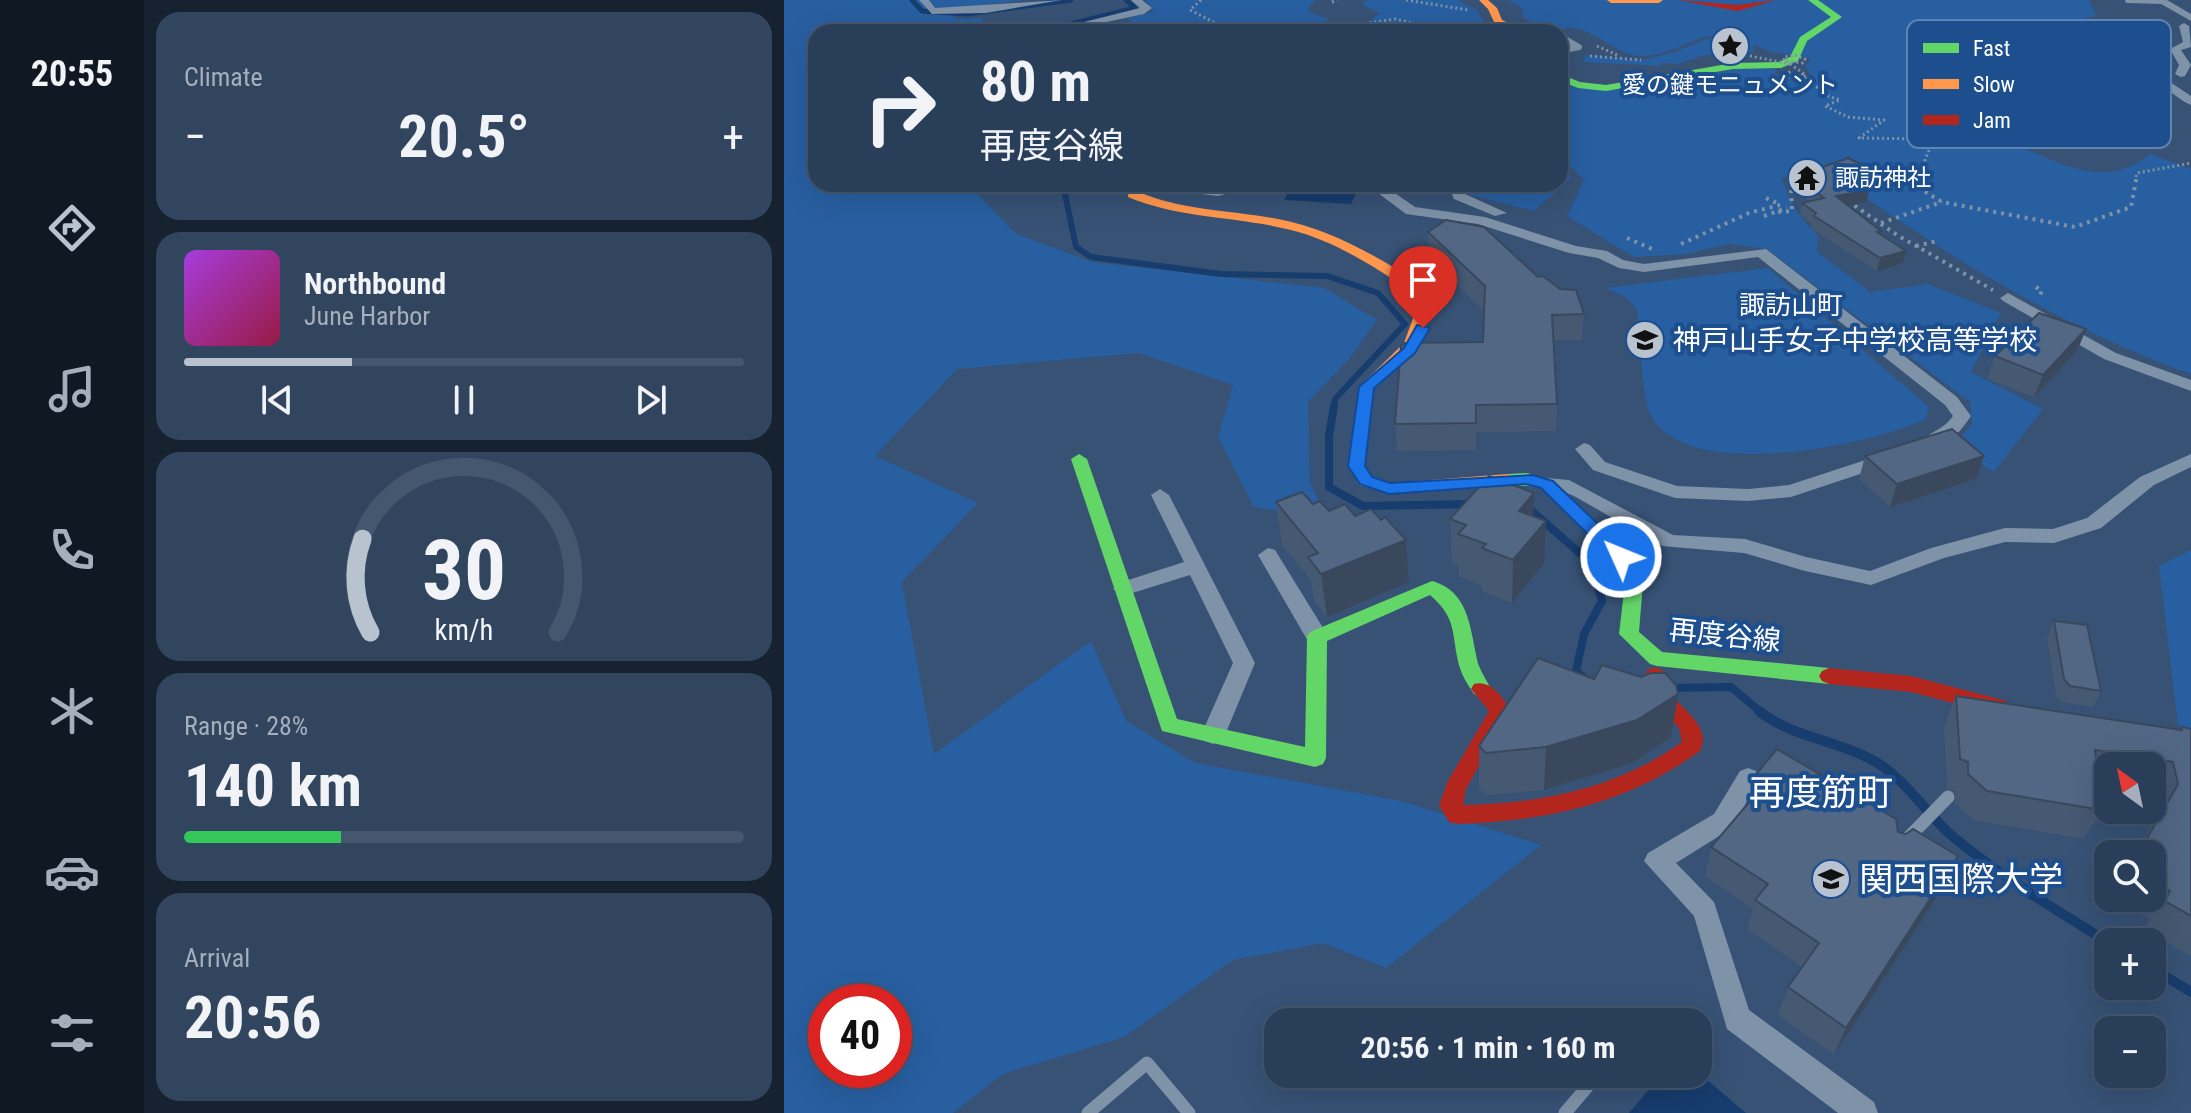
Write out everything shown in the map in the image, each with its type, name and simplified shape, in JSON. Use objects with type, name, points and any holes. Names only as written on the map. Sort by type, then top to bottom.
[{"type":"street","points":[[924,0],[932,11],[1057,0]]},
{"type":"street","points":[[1083,24],[1147,8],[1136,0]]},
{"type":"street","points":[[1483,0],[1492,8],[1498,22],[1503,24]]},
{"type":"street","points":[[1611,0],[1659,0]]},
{"type":"street","points":[[1681,0],[1738,10],[1759,7],[1772,0]]},
{"type":"street","points":[[1568,81],[1578,85],[1606,88],[1733,66],[1781,65],[1794,59],[1803,39],[1837,17],[1812,0]]},
{"type":"street","points":[[2161,1],[2191,1]]},
{"type":"street","points":[[2161,1],[2188,22],[2189,44],[2175,49],[2185,65],[2186,73]]},
{"type":"street","points":[[2171,87],[2191,101]]},
{"type":"street","points":[[1133,192],[1154,207],[1280,223],[1377,261],[1398,276],[1398,286],[1423,309],[1423,328],[1409,350],[1367,387],[1357,466],[1366,481],[1389,488],[1527,478],[1547,484],[1562,484],[1669,541],[1745,546],[1805,564],[1871,578],[1938,553],[2005,535],[2054,536],[2094,523],[2147,481],[2191,460]]},
{"type":"street","points":[[1384,192],[1411,211],[1480,220],[1574,250],[1602,254]]},
{"type":"street","points":[[1458,192],[1459,196],[1480,207],[1587,240],[1619,264],[1644,268],[1761,252],[1951,401],[1962,416],[1950,433],[1909,452],[1791,491],[1748,495],[1675,492],[1599,466],[1584,449]]},
{"type":"street","points":[[2008,298],[2110,356],[2191,386]]},
{"type":"street","points":[[1079,459],[1169,725],[1315,758],[1317,637],[1268,555]]},
{"type":"street","name":"再度谷線","points":[[1547,484],[1621,557],[1634,583],[1629,634],[1656,668],[1911,684],[2019,711]]},
{"type":"street","points":[[1160,495],[1244,663],[1213,735]]},
{"type":"street","points":[[1123,589],[1195,566]]},
{"type":"street","points":[[1317,637],[1432,587],[1454,600],[1463,612],[1466,649],[1476,683],[1494,697],[1500,710],[1456,787],[1450,805],[1457,815],[1478,816],[1569,803],[1647,777],[1678,761],[1693,745],[1693,727],[1683,711],[1661,698],[1656,668]]},
{"type":"street","points":[[1748,778],[1723,821],[1657,861],[1705,910],[1737,1019],[1863,1113]]},
{"type":"lane","points":[[2128,0],[2161,1]]},
{"type":"lane","points":[[1568,41],[1579,47],[1568,50]]},
{"type":"lane","points":[[1892,854],[1948,797]]},
{"type":"lane","points":[[1088,1113],[1147,1063],[1189,1113]]},
{"type":"lane","points":[[1565,1113],[1586,1088]]},
{"type":"path","points":[[1201,0],[1190,10],[1214,24]]},
{"type":"path","points":[[1332,2],[1337,0]]},
{"type":"path","points":[[1406,0],[1489,15],[1490,21],[1498,22]]},
{"type":"path","points":[[1343,24],[1391,17],[1419,24]]},
{"type":"path","points":[[1568,53],[1641,60],[1620,57],[1597,46]]},
{"type":"path","points":[[1745,55],[1788,64],[1789,64],[1790,64],[1791,64],[1803,63],[1805,59],[1785,56],[1784,61],[1788,63],[1790,64],[1792,65],[1805,73],[1806,75],[1802,77],[1798,79],[1783,75],[1792,71],[1802,77],[1828,91],[1825,95],[1840,100],[1825,106],[1848,117],[1884,120],[1859,138],[1907,139]]},
{"type":"path","points":[[1930,148],[1914,185],[1942,202],[2075,227],[2131,207],[2137,173],[2191,163]]},
{"type":"path","points":[[1778,212],[1783,214],[1794,207],[1791,187],[1800,183],[1808,187]]},
{"type":"path","points":[[1840,195],[1916,246],[2008,298]]},
{"type":"path","points":[[1764,216],[1787,208],[1766,198]]},
{"type":"path","points":[[1880,223],[1942,202]]},
{"type":"path","points":[[1679,245],[1734,220],[1780,205]]},
{"type":"path","points":[[1727,216],[1734,220]]},
{"type":"path","points":[[1916,246],[1937,241]]},
{"type":"shaded area","points":[[784,0],[1026,0],[949,9],[956,19],[982,18],[984,24],[808,24],[808,192],[976,192],[1016,234],[1092,262],[1324,288],[1377,320],[1350,358],[1308,402],[1310,482],[1327,518],[1254,507],[1218,437],[1233,385],[1139,353],[957,369],[875,456],[978,503],[902,582],[934,754],[1091,641],[1126,721],[1195,763],[1401,801],[1541,845],[1386,968],[1324,943],[1233,960],[1124,1037],[1003,1074],[953,1113],[784,1113]]},
{"type":"shaded area","points":[[1146,0],[1315,0],[1307,11],[1329,19],[1323,23],[1328,24],[1133,24],[1127,18],[1154,12]]},
{"type":"shaded area","points":[[1368,0],[1457,0],[1477,10],[1484,24],[1362,24],[1379,13],[1362,4]]},
{"type":"shaded area","points":[[1509,0],[2089,0],[2096,16],[2076,20],[1907,20],[1907,148],[2023,148],[2072,167],[2103,172],[2134,165],[2150,154],[2191,169],[2191,374],[2094,333],[2000,284],[1822,167],[1781,178],[1796,211],[1818,236],[1817,252],[1870,292],[1928,284],[2001,313],[1971,372],[2043,409],[1994,472],[1953,447],[1972,424],[1970,402],[1767,249],[1729,244],[1686,254],[1634,257],[1567,216],[1584,180],[1568,167],[1568,85],[1663,81],[1736,69],[1775,67],[1776,75],[1804,80],[1811,76],[1805,66],[1811,58],[1770,52],[1753,44],[1754,51],[1746,55],[1705,55],[1677,64],[1659,63],[1663,66],[1583,62],[1586,55],[1641,60],[1672,53],[1712,37],[1750,43],[1722,34],[1709,36],[1658,54],[1634,55],[1583,30],[1568,29],[1568,24],[1535,24],[1521,16],[1524,10]]},
{"type":"shaded area","points":[[1288,192],[1357,192],[1351,204],[1284,200]]},
{"type":"shaded area","points":[[1459,192],[1555,192],[1534,211]]},
{"type":"shaded area","points":[[1768,268],[1929,407],[1926,419],[1865,439],[1780,453],[1738,454],[1700,448],[1670,436],[1650,414],[1643,380],[1637,310],[1627,298],[1606,288]]},
{"type":"shaded area","points":[[2191,550],[2191,728],[2178,725],[2159,566]]},
{"type":"shaded area","points":[[1712,1084],[1746,1113],[1629,1113],[1650,1088],[1712,1088]]},
{"type":"building","points":[[1848,158],[1877,172],[1854,179],[1869,190],[1836,196],[1881,231],[1877,232],[1906,251],[1880,258],[1814,216],[1816,213],[1802,203],[1824,198],[1796,176]]},
{"type":"building","points":[[1446,220],[1484,227],[1538,277],[1543,276],[1560,289],[1576,290],[1584,314],[1552,315],[1557,404],[1476,405],[1476,423],[1395,424],[1401,346],[1405,343],[1483,342],[1485,286],[1428,232]]},
{"type":"building","points":[[2039,313],[2086,329],[2043,375],[1995,356]]},
{"type":"building","points":[[1952,429],[1984,456],[1897,484],[1865,456]]},
{"type":"building","points":[[1489,476],[1534,493],[1519,511],[1546,521],[1513,560],[1482,548],[1486,544],[1458,534],[1466,525],[1450,519]]},
{"type":"building","points":[[1302,492],[1313,504],[1320,501],[1329,511],[1345,504],[1355,516],[1371,509],[1381,520],[1385,517],[1406,540],[1321,574],[1308,557],[1318,553],[1276,502]]},
{"type":"building","points":[[2054,621],[2087,625],[2101,691],[2070,686],[2064,679]]},
{"type":"building","points":[[1538,658],[1594,679],[1602,665],[1641,677],[1665,673],[1676,685],[1678,694],[1637,720],[1546,747],[1486,753],[1479,746]]},
{"type":"building","points":[[1956,696],[2191,729],[2191,916],[2166,902],[2170,891],[2166,889],[2166,840],[2146,840],[2155,824],[2166,824],[2166,805],[2178,784],[2173,762],[2166,761],[2166,752],[2095,750],[2094,809],[1987,791],[1968,774],[1968,762],[1960,759]]},
{"type":"building","points":[[1777,749],[1896,819],[1898,832],[1906,834],[1913,829],[1958,856],[1846,1028],[1788,987],[1819,943],[1755,900],[1768,884],[1711,847],[1768,780],[1757,773]]},
{"type":"waterway","points":[[912,0],[922,11],[967,14],[1071,0]]},
{"type":"waterway","points":[[1071,24],[1135,8],[1126,0]]},
{"type":"waterway","points":[[1065,192],[1076,247],[1091,257],[1221,274],[1327,276],[1378,293],[1405,324],[1335,399],[1334,408]]},
{"type":"waterway","points":[[1334,406],[1329,436],[1329,487],[1363,506],[1474,504]]},
{"type":"waterway","points":[[1526,506],[1590,562],[1602,601],[1584,634],[1576,671],[1586,680]]},
{"type":"waterway","points":[[1668,688],[1731,687],[1762,713]]},
{"type":"waterway","points":[[1759,711],[1786,727],[1861,755],[1887,769],[1951,835],[2028,892],[2094,933]]},
{"type":"waterway","points":[[2166,977],[2191,992]]},
{"type":"traffic: fast","points":[[1568,81],[1578,85],[1606,88],[1733,66],[1781,65],[1794,59],[1803,39],[1837,17],[1812,0]]},
{"type":"traffic: fast","points":[[1079,459],[1169,725],[1315,758],[1317,637],[1432,587],[1458,612],[1468,662],[1481,689]]},
{"type":"traffic: fast","points":[[1508,479],[1527,478],[1547,484],[1621,557],[1634,583],[1629,634],[1657,659],[1829,676]]},
{"type":"traffic: slow","points":[[1483,0],[1492,8],[1498,22],[1503,24]]},
{"type":"traffic: slow","points":[[1611,0],[1659,0]]},
{"type":"traffic: slow","points":[[1133,192],[1168,207],[1278,223],[1310,231],[1356,251],[1398,276],[1398,286],[1423,309],[1421,322],[1403,353],[1367,387],[1357,466],[1366,481],[1389,488],[1508,479]]},
{"type":"traffic: jam","points":[[1681,0],[1738,8],[1772,0]]},
{"type":"traffic: jam","points":[[1481,689],[1500,710],[1456,787],[1450,805],[1457,815],[1520,811],[1581,800],[1640,779],[1693,745],[1690,729],[1661,697],[1655,675]]},
{"type":"traffic: jam","points":[[1829,676],[1911,684],[1999,707]]},
{"type":"place","name":"愛の鍵モニュメント","points":[[1730,46]]},
{"type":"place","name":"諏訪神社","points":[[1807,178]]},
{"type":"place","name":"神戸山手女子中学校高等学校","points":[[1645,340]]},
{"type":"place","name":"関西国際大学","points":[[1831,879]]},
{"type":"district","name":"諏訪山町","points":[[1791,305]]},
{"type":"district","name":"再度筋町","points":[[1821,792]]},
{"type":"route","points":[[1423,328],[1409,350],[1367,387],[1357,466],[1366,481],[1389,488],[1527,478],[1547,484],[1621,557]]}]
